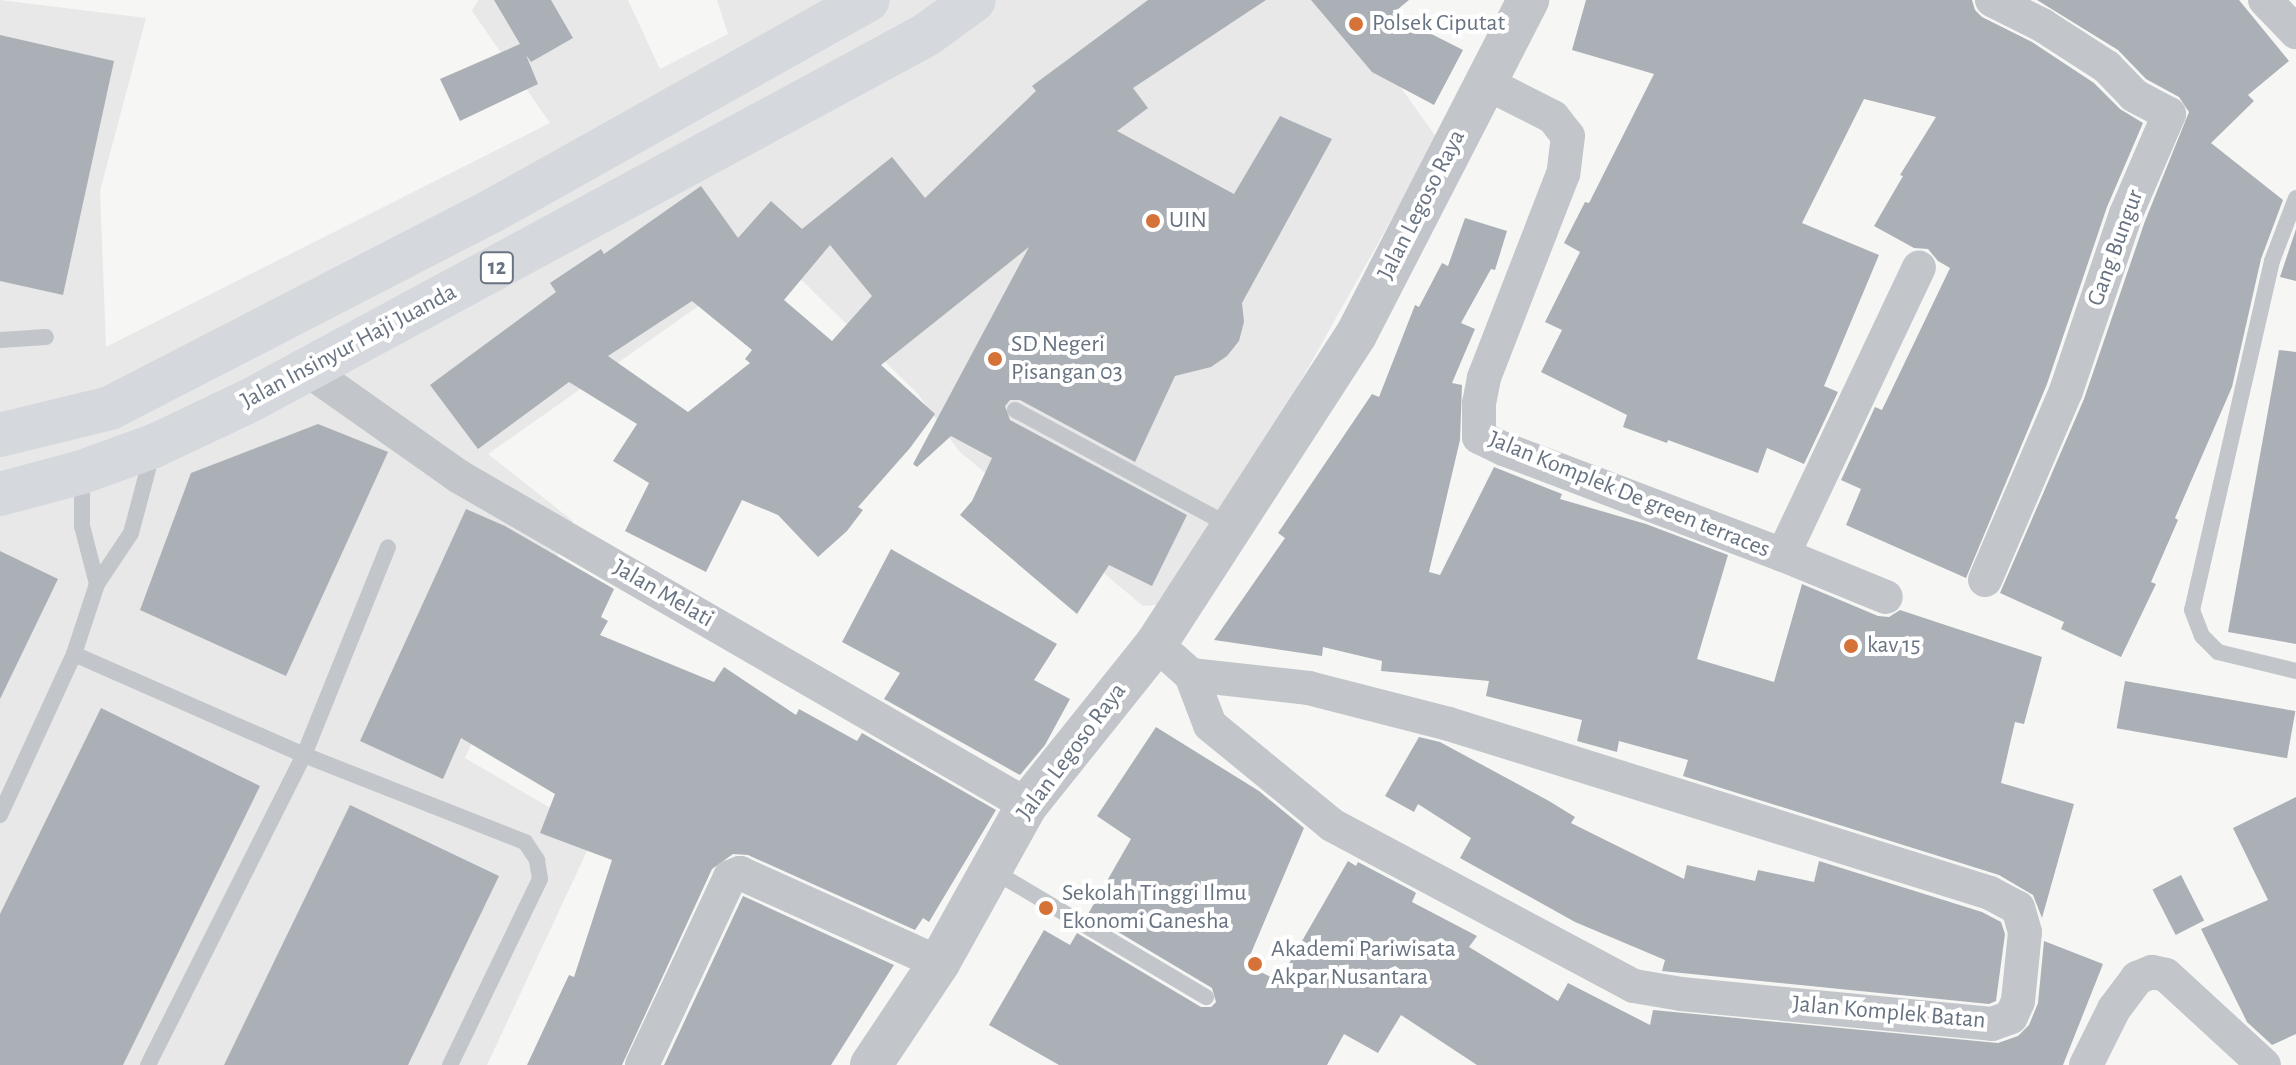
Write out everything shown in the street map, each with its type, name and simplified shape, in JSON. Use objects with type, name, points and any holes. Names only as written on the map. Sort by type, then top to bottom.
[{"type":"highway","name":"Jalan Insinyur Haji Juanda","points":[[0,494],[82,472],[154,446],[308,370],[926,35],[974,0]]},
{"type":"highway","name":"12","points":[[0,435],[110,408],[490,212],[856,3]]},
{"type":"street","name":"Jalan Legoso Raya","points":[[871,1065],[939,963],[1027,805],[1156,644],[1356,335],[1528,0]]},
{"type":"street","name":"Gang Bungur","points":[[1985,580],[2066,391],[2126,214],[2169,114],[2134,95],[2107,67],[2042,25],[1992,0]]},
{"type":"street","points":[[2265,0],[2296,32]]},
{"type":"street","name":"Jalan Komplek De green terraces","points":[[1484,82],[1553,117],[1568,136],[1563,174],[1484,378],[1477,422],[1479,437],[1886,597]]},
{"type":"street","name":"Jalan Komplek De green terraces","points":[[1783,555],[1919,267]]},
{"type":"street","name":"Jalan Melati","points":[[308,370],[458,476],[1027,805]]},
{"type":"street","name":"Jalan Komplek Batan","points":[[1156,644],[1191,675],[1210,725],[1332,825],[1634,986],[1681,994],[1992,1024],[2011,1017],[2018,1001],[2025,932],[2018,908],[1990,893],[1449,724],[1309,688],[1191,675]]},
{"type":"street","points":[[642,1065],[730,877],[740,873],[939,963]]},
{"type":"street","points":[[2086,1065],[2114,1009],[2137,978],[2152,972],[2166,975],[2264,1065]]},
{"type":"lane","points":[[2296,198],[2272,261],[2192,610],[2202,636],[2218,652],[2296,671]]},
{"type":"lane","points":[[0,340],[46,337]]},
{"type":"lane","points":[[1015,410],[1230,526]]},
{"type":"lane","points":[[0,815],[74,654],[97,584],[131,533],[154,446]]},
{"type":"lane","points":[[82,472],[82,526],[97,584]]},
{"type":"lane","points":[[148,1065],[304,755],[388,547]]},
{"type":"lane","points":[[74,654],[304,755],[525,842],[537,860],[540,879],[450,1065]]},
{"type":"lane","points":[[990,869],[1206,997]]},
{"type":"shaded area","points":[[0,0],[146,18],[100,191],[106,347],[550,123],[472,11],[478,0],[628,0],[660,69],[728,34],[717,0],[1338,0],[1437,138],[1176,603],[1143,606],[959,451],[918,394],[774,253],[488,454],[573,521],[465,758],[595,834],[487,1065],[0,1065]]},
{"type":"building","points":[[494,0],[551,0],[573,38],[531,62],[526,55],[538,84],[460,121],[440,79],[520,44]]},
{"type":"building","points":[[1148,0],[1266,0],[1133,88],[1148,108],[1117,131],[1234,194],[1280,116],[1332,139],[1242,303],[1244,322],[1239,341],[1227,356],[1211,367],[1175,376],[1135,462],[1020,400],[1010,400],[1005,406],[1010,420],[1187,515],[1152,586],[1109,565],[1077,614],[960,515],[972,501],[992,458],[951,436],[917,467],[913,464],[1029,247],[881,365],[935,414],[910,448],[858,507],[863,510],[847,531],[818,557],[778,515],[742,500],[706,572],[625,531],[649,483],[613,461],[637,424],[569,382],[478,449],[430,385],[556,292],[550,283],[601,249],[604,254],[701,186],[738,238],[771,201],[802,229],[892,157],[925,198],[1036,91],[1032,86]],"holes":[[[830,245],[872,296],[832,341],[784,300]],[[692,301],[752,350],[745,359],[750,363],[688,412],[608,356]]]},
{"type":"building","points":[[1311,0],[1409,0],[1392,14],[1463,50],[1434,105],[1372,72]]},
{"type":"building","points":[[1586,0],[1972,0],[1975,10],[1982,17],[2032,42],[2094,83],[2120,109],[2143,123],[2107,207],[2047,384],[1966,578],[1846,525],[1861,489],[1841,480],[1875,407],[1882,410],[1950,268],[1938,261],[1928,249],[1914,248],[1874,226],[1903,176],[1900,175],[1936,117],[1864,99],[1802,223],[1879,255],[1824,386],[1838,392],[1804,464],[1767,448],[1758,473],[1668,440],[1667,443],[1623,427],[1627,415],[1541,372],[1562,330],[1545,322],[1580,252],[1564,243],[1585,202],[1589,203],[1654,74],[1572,50]]},
{"type":"building","points":[[2037,0],[2239,0],[2289,61],[2248,95],[2254,101],[2211,143],[2283,200],[2261,259],[2232,387],[2175,518],[2178,520],[2151,582],[2156,584],[2121,657],[2061,629],[2064,622],[2000,593],[2084,399],[2145,221],[2189,112],[2179,97],[2146,79],[2118,50]]},
{"type":"building","points":[[0,35],[114,61],[63,295],[0,281]]},
{"type":"building","points":[[1465,218],[1507,231],[1495,270],[1491,269],[1461,323],[1475,329],[1452,383],[1462,385],[1460,440],[1429,572],[1440,575],[1494,467],[1562,494],[1560,499],[1646,524],[1728,555],[1697,659],[1774,682],[1802,584],[1878,616],[1889,617],[1900,610],[2042,657],[2024,724],[2015,722],[2001,783],[2074,804],[2042,918],[2033,895],[1999,875],[1683,776],[1688,760],[1619,741],[1617,752],[1577,741],[1582,720],[1486,696],[1489,681],[1381,671],[1382,661],[1323,647],[1322,656],[1214,640],[1285,538],[1278,533],[1372,394],[1379,397],[1415,305],[1419,307],[1442,263],[1448,266]]},
{"type":"building","points":[[2296,229],[2296,281],[2280,277]]},
{"type":"building","points":[[2279,350],[2296,352],[2296,644],[2228,632]]},
{"type":"building","points":[[318,424],[388,452],[286,676],[140,610],[191,473]]},
{"type":"building","points":[[466,509],[505,526],[614,589],[601,617],[608,621],[600,635],[714,682],[724,667],[796,715],[799,709],[857,741],[862,733],[996,810],[929,922],[923,918],[915,930],[748,855],[733,854],[712,869],[622,1065],[527,1065],[569,975],[574,977],[612,860],[540,833],[555,794],[461,738],[443,779],[360,741]]},
{"type":"building","points":[[891,549],[1057,644],[1034,680],[1070,699],[1045,745],[1020,775],[884,699],[900,673],[842,642]]},
{"type":"building","points":[[0,551],[58,579],[0,699]]},
{"type":"building","points":[[2125,681],[2295,711],[2287,758],[2117,728]]},
{"type":"building","points":[[101,708],[260,786],[123,1065],[0,1065],[0,914]]},
{"type":"building","points":[[1156,727],[1259,791],[1304,828],[1246,965],[1279,981],[1348,861],[1356,866],[1358,862],[1416,893],[1412,902],[1477,936],[1469,947],[1558,1001],[1568,983],[1650,1025],[1653,1010],[1998,1043],[2018,1036],[2029,1025],[2038,1003],[2044,941],[2103,964],[2063,1065],[1477,1065],[1401,1015],[1378,1053],[1344,1034],[1327,1065],[1059,1065],[989,1025],[1044,930],[1070,945],[1077,933],[1201,1007],[1211,1007],[1216,1002],[1212,988],[1088,914],[1131,839],[1097,816]]},
{"type":"building","points":[[1419,737],[1440,742],[1575,817],[1571,823],[1684,879],[1687,865],[1755,881],[1758,870],[1814,882],[1819,861],[1982,912],[2001,922],[2005,934],[1996,1001],[1989,1004],[1662,971],[1665,960],[1575,922],[1460,858],[1471,838],[1418,804],[1414,812],[1385,796]]},
{"type":"building","points":[[2296,797],[2296,1034],[2272,1045],[2247,1022],[2201,929],[2268,900],[2233,828]]},
{"type":"building","points":[[350,805],[499,876],[408,1065],[224,1065]]},
{"type":"building","points":[[2181,875],[2204,920],[2176,935],[2152,890]]},
{"type":"building","points":[[743,896],[894,965],[831,1065],[664,1065]]},
{"type":"place","name":"Polsek Ciputat","points":[[1356,24]]},
{"type":"place","name":"UIN","points":[[1153,221]]},
{"type":"place","name":"SD Negeri Pisangan 03","points":[[995,359]]},
{"type":"place","name":"kav 15","points":[[1851,646]]},
{"type":"place","name":"Sekolah Tinggi Ilmu Ekonomi Ganesha","points":[[1046,908]]},
{"type":"place","name":"Akademi Pariwisata Akpar Nusantara","points":[[1255,964]]}]
